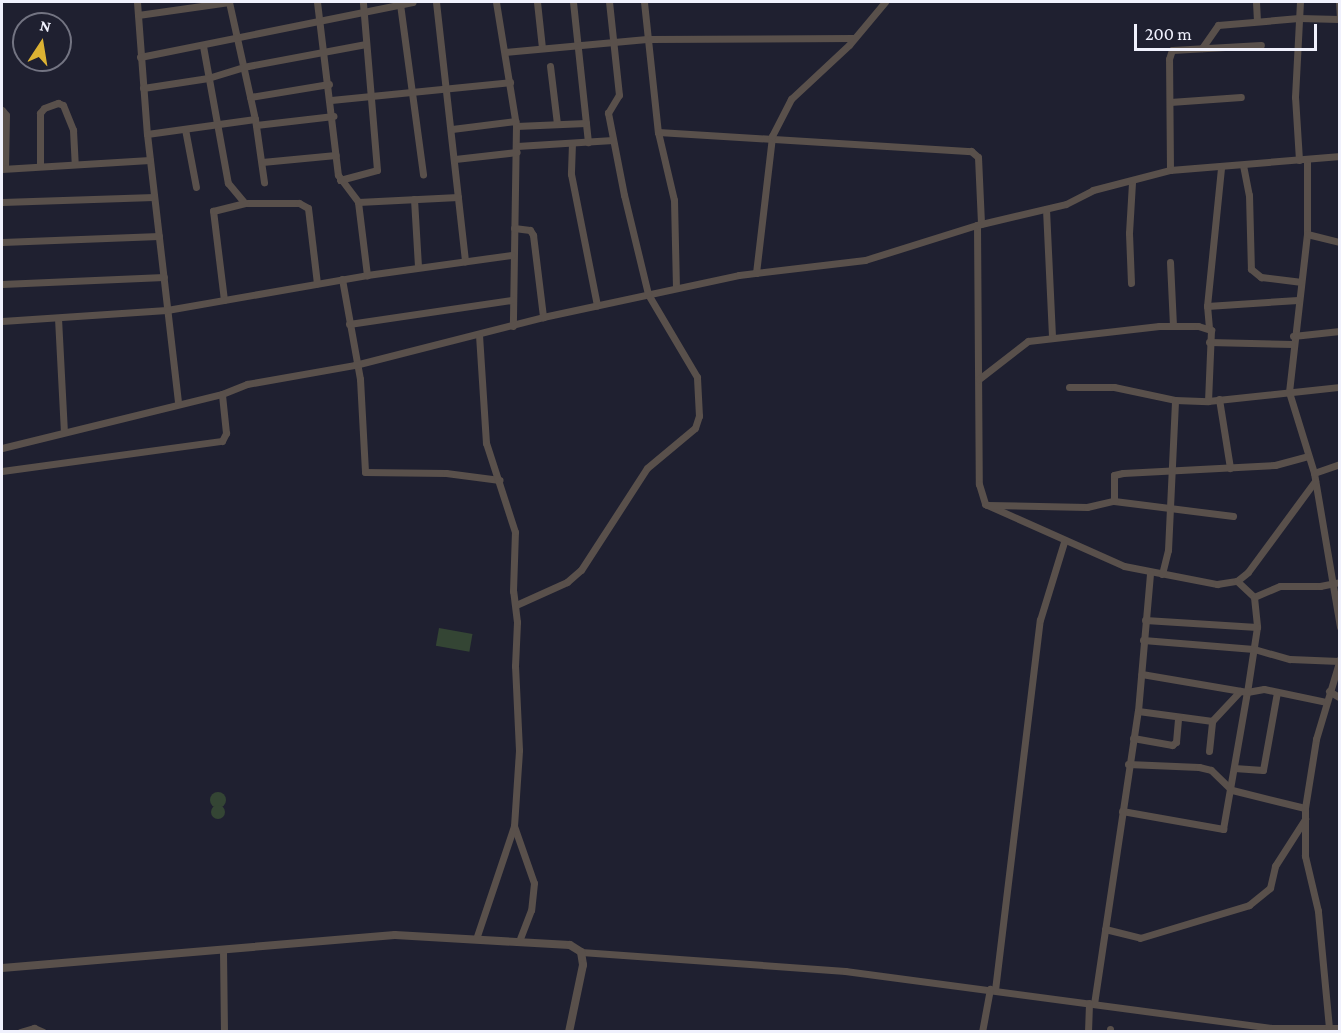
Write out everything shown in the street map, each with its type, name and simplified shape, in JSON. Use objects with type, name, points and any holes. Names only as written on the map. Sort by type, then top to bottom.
[{"type":"street","points":[[137,2],[147,134],[178,403]]},
{"type":"street","points":[[138,15],[181,5],[229,2],[256,122],[264,182]]},
{"type":"street","points":[[317,2],[340,180],[358,202],[367,275]]},
{"type":"street","points":[[340,180],[377,172],[373,98],[363,2]]},
{"type":"street","points":[[140,57],[412,2]]},
{"type":"street","points":[[436,2],[448,89],[465,261]]},
{"type":"street","points":[[496,2],[516,124],[512,255],[513,326]]},
{"type":"street","points":[[537,2],[542,48]]},
{"type":"street","points":[[573,2],[588,142]]},
{"type":"street","points":[[516,605],[558,586],[581,570],[647,468],[694,428],[700,403],[697,376],[648,294],[613,140],[607,110],[619,95],[609,2]]},
{"type":"street","points":[[644,2],[658,132],[674,200],[676,288]]},
{"type":"street","points":[[756,273],[772,136],[791,99],[854,38],[885,2]]},
{"type":"street","points":[[1256,2],[1257,21]]},
{"type":"street","points":[[1299,160],[1295,97],[1300,2]]},
{"type":"street","points":[[1202,48],[1218,25],[1299,18],[1340,19],[1340,2]]},
{"type":"street","points":[[400,4],[423,174]]},
{"type":"street","points":[[505,52],[649,39],[854,38]]},
{"type":"street","points":[[143,88],[208,78],[243,67],[366,44]]},
{"type":"street","points":[[1170,170],[1169,59],[1172,50],[1260,45]]},
{"type":"street","points":[[203,46],[208,78],[220,124],[228,183],[245,203]]},
{"type":"street","points":[[550,66],[557,124]]},
{"type":"street","points":[[331,100],[413,94],[510,82]]},
{"type":"street","points":[[250,97],[329,84]]},
{"type":"street","points":[[1170,102],[1241,97]]},
{"type":"street","points":[[40,164],[40,113],[44,108],[58,103],[63,105],[73,130],[75,164]]},
{"type":"street","points":[[2,110],[6,115],[3,168],[40,164],[150,160]]},
{"type":"street","points":[[147,134],[220,124],[333,116]]},
{"type":"street","points":[[452,129],[516,124],[586,123]]},
{"type":"street","points":[[185,129],[196,187]]},
{"type":"street","points":[[658,132],[772,136],[971,151],[978,157],[979,484],[985,504],[1064,542],[1150,574],[1217,584],[1237,581],[1255,565],[1314,477],[1340,465]]},
{"type":"street","points":[[455,159],[517,149],[613,140]]},
{"type":"street","points":[[572,143],[571,174],[597,305]]},
{"type":"street","points":[[262,162],[336,155]]},
{"type":"street","points":[[2,448],[222,394],[247,384],[355,365],[597,305],[756,273],[866,260],[979,225],[1066,204],[1093,190],[1132,182],[1170,170],[1340,156]]},
{"type":"street","points":[[1307,159],[1307,234],[1292,340],[1289,392],[1314,477],[1336,583],[1340,627]]},
{"type":"street","points":[[1243,165],[1249,195],[1251,269],[1261,277],[1300,282]]},
{"type":"street","points":[[1208,401],[1207,306],[1221,167]]},
{"type":"street","points":[[1131,283],[1129,233],[1132,182]]},
{"type":"street","points":[[2,202],[154,197]]},
{"type":"street","points":[[358,202],[458,197]]},
{"type":"street","points":[[414,199],[418,267]]},
{"type":"street","points":[[224,300],[212,213],[245,203],[299,203],[308,208],[317,283]]},
{"type":"street","points":[[1046,209],[1052,337]]},
{"type":"street","points":[[514,228],[530,230],[533,235],[543,317]]},
{"type":"street","points":[[1307,234],[1340,242]]},
{"type":"street","points":[[2,242],[159,236]]},
{"type":"street","points":[[2,321],[167,310],[367,275],[512,255]]},
{"type":"street","points":[[1170,262],[1173,326]]},
{"type":"street","points":[[2,284],[164,277]]},
{"type":"street","points":[[342,279],[355,365],[360,379],[365,472],[446,473],[500,480]]},
{"type":"street","points":[[349,324],[512,300]]},
{"type":"street","points":[[1207,306],[1298,300]]},
{"type":"street","points":[[58,318],[64,432]]},
{"type":"street","points":[[979,379],[1016,347],[1052,337],[1173,326],[1209,328]]},
{"type":"street","points":[[1209,342],[1292,340],[1340,331]]},
{"type":"street","points":[[476,939],[514,826],[519,750],[516,605],[513,591],[515,532],[500,480],[486,443],[479,336]]},
{"type":"street","points":[[1069,387],[1114,387],[1174,400],[1208,401],[1340,387]]},
{"type":"street","points":[[2,471],[222,441],[226,434],[222,394]]},
{"type":"street","points":[[1219,399],[1230,468]]},
{"type":"street","points":[[1162,574],[1171,508],[1174,400]]},
{"type":"street","points":[[1114,501],[1114,475],[1275,465],[1308,456]]},
{"type":"street","points":[[985,504],[1087,507],[1114,501],[1233,516]]},
{"type":"street","points":[[982,1032],[993,990],[1040,620],[1064,542]]},
{"type":"street","points":[[1088,1032],[1106,929],[1128,764],[1138,711],[1150,574]]},
{"type":"street","points":[[1122,811],[1223,828],[1232,790],[1244,692],[1257,627],[1254,597],[1237,581]]},
{"type":"street","points":[[1254,597],[1280,586],[1336,583]]},
{"type":"street","points":[[1145,620],[1257,627]]},
{"type":"street","points":[[1143,640],[1254,649],[1290,659],[1339,660],[1316,739],[1305,808],[1305,856],[1318,911],[1329,1028]]},
{"type":"street","points":[[1142,674],[1244,692],[1256,689],[1277,692],[1326,702]]},
{"type":"street","points":[[1329,691],[1340,698]]},
{"type":"street","points":[[1209,751],[1212,720],[1244,692]]},
{"type":"street","points":[[1234,768],[1263,770],[1277,692]]},
{"type":"street","points":[[1138,711],[1212,720]]},
{"type":"street","points":[[1133,738],[1172,745],[1176,742],[1178,717]]},
{"type":"street","points":[[1128,764],[1199,767],[1211,770],[1232,790],[1305,808]]},
{"type":"street","points":[[1106,929],[1140,938],[1249,905],[1270,888],[1275,866],[1306,817]]},
{"type":"street","points":[[514,826],[534,883],[531,910],[519,941]]},
{"type":"street","points":[[2,968],[394,935],[570,945],[580,952],[845,971],[1092,1003],[1265,1030],[1339,1029]]},
{"type":"street","points":[[222,951],[224,1032]]},
{"type":"street","points":[[569,1032],[583,965],[580,952]]},
{"type":"street","points":[[20,1032],[34,1028],[43,1032]]},
{"type":"green space","points":[[439,628],[472,634],[469,652],[436,646]]},
{"type":"green space","points":[[218,792],[226,800],[218,808],[210,800]]},
{"type":"green space","points":[[215,805],[221,805],[225,812],[221,819],[215,819],[211,815],[211,809]]}]
